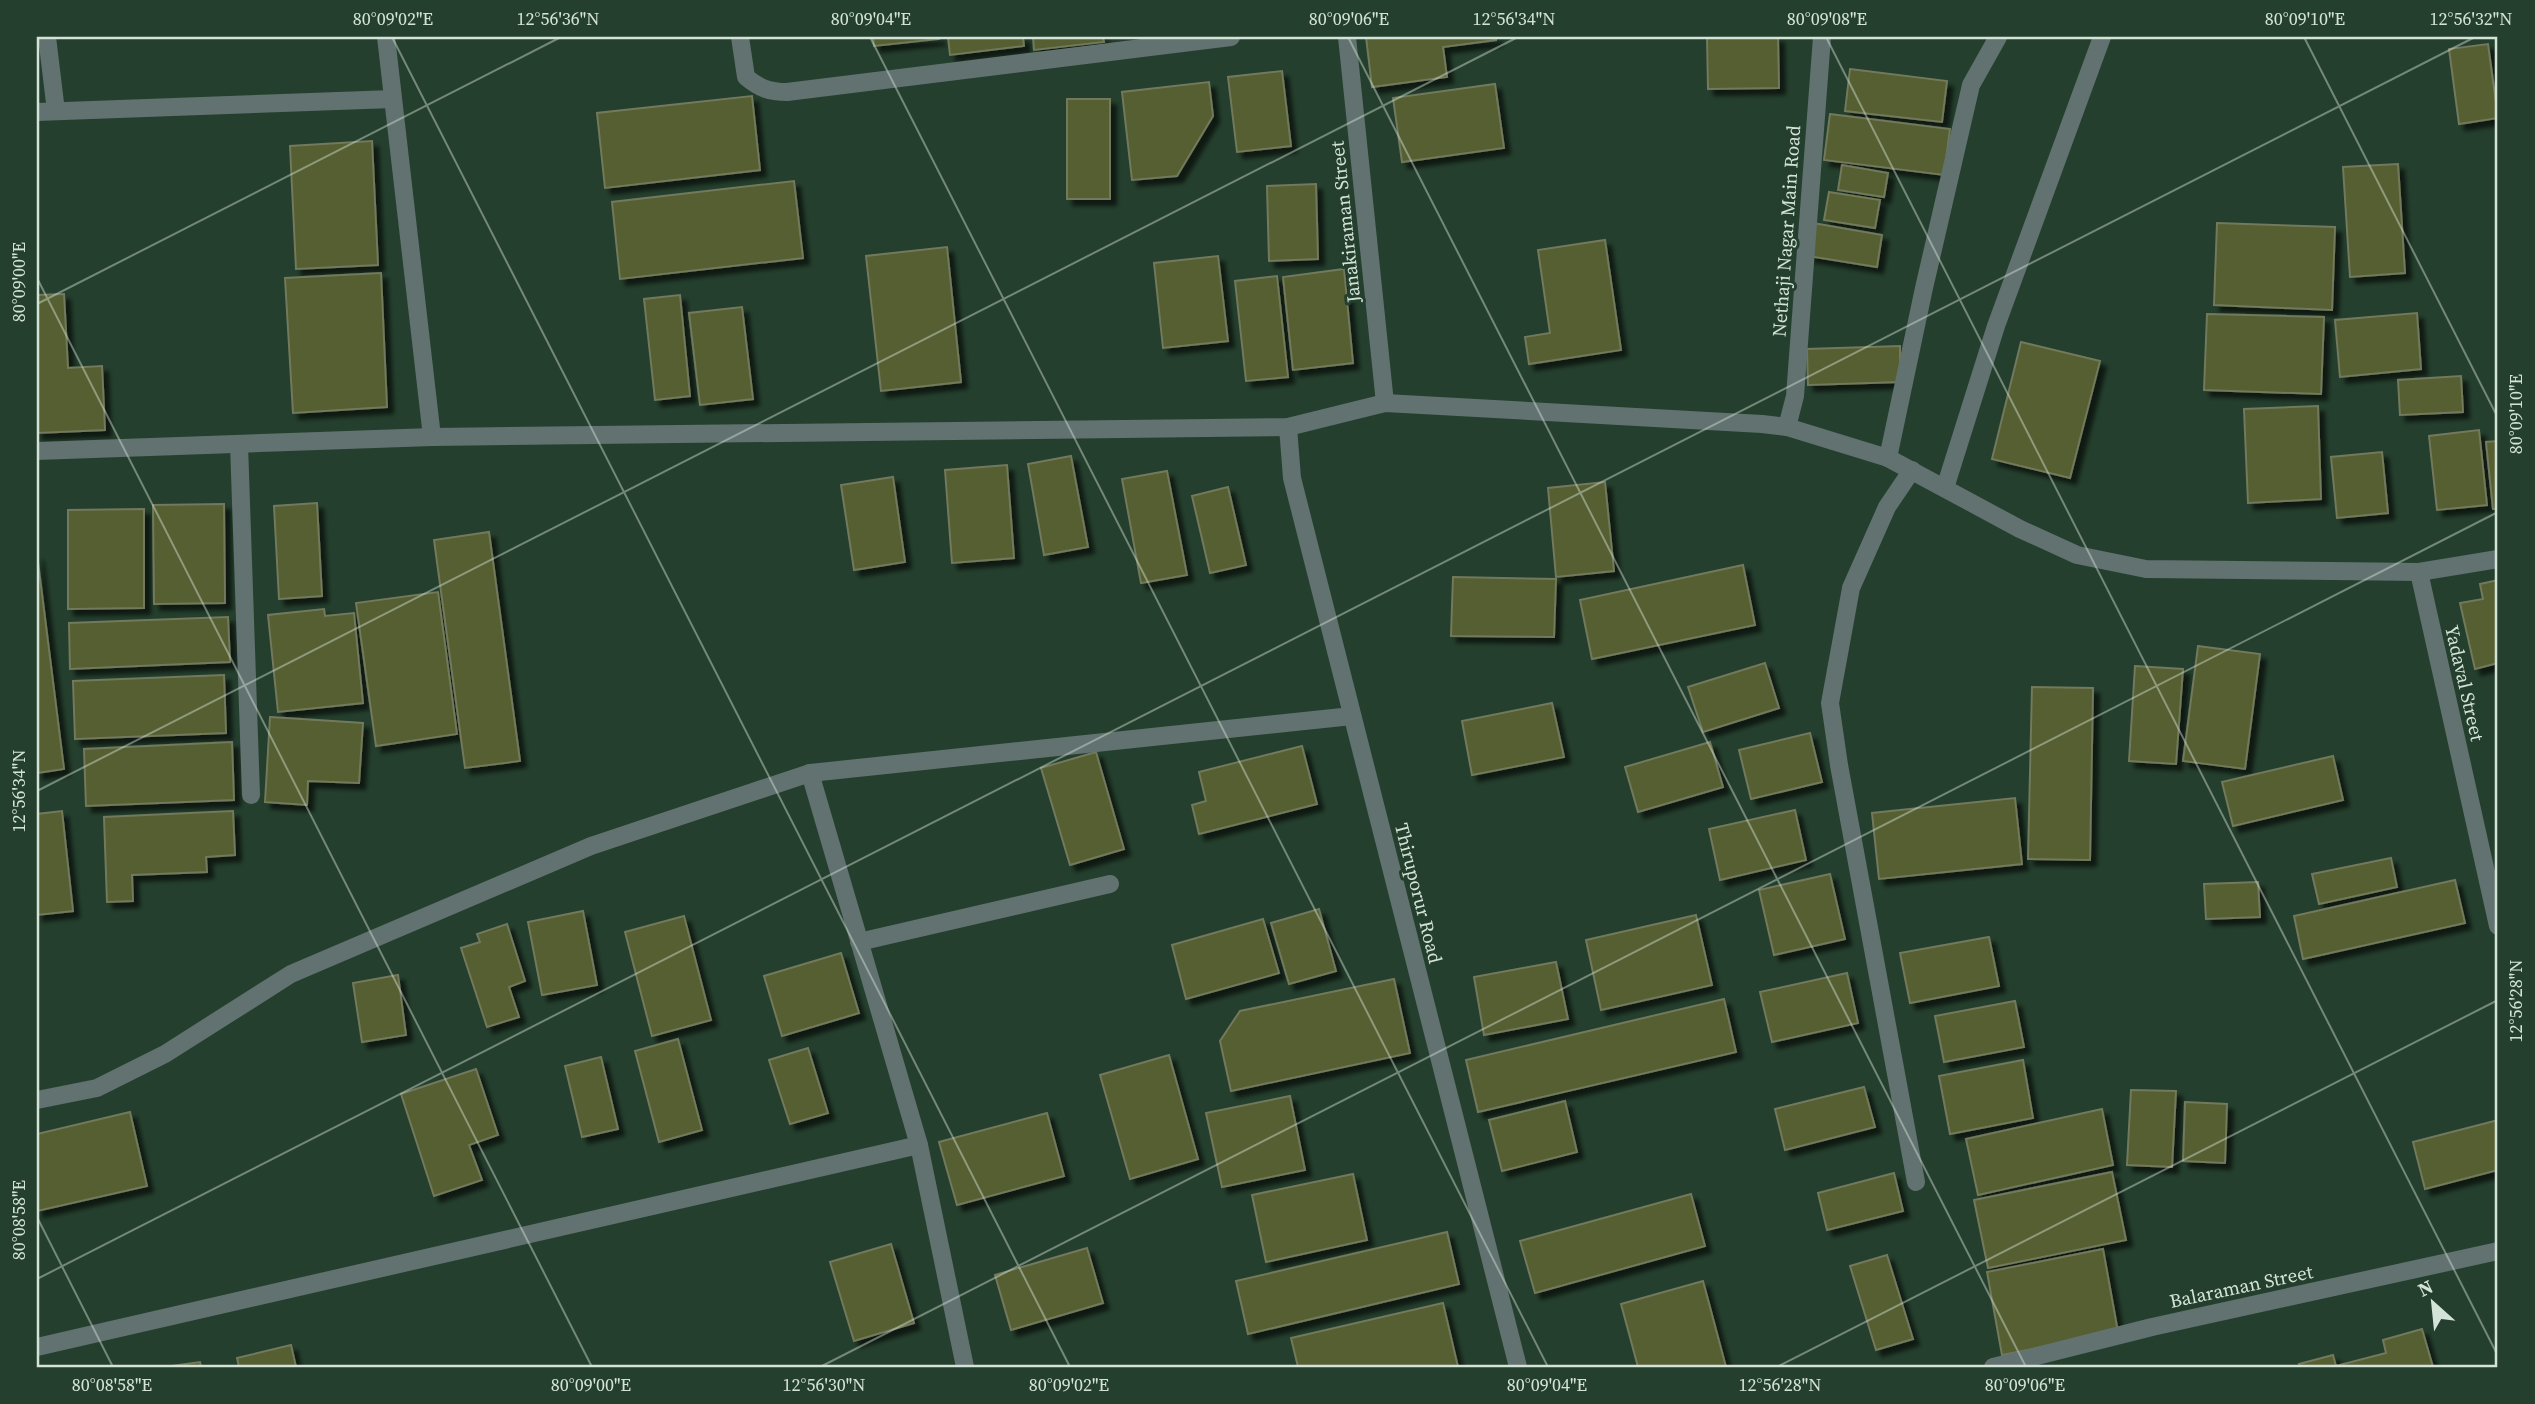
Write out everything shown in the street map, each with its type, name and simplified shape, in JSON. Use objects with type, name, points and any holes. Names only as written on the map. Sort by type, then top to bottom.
[{"type":"street","points":[[47,37],[56,111]]},
{"type":"street","points":[[386,37],[432,437]]},
{"type":"street","points":[[740,37],[746,77],[769,91],[787,92],[1231,37]]},
{"type":"street","name":"Janakiraman Street","points":[[1347,37],[1385,403]]},
{"type":"street","name":"Nethaji Nagar Main Road","points":[[1787,428],[1794,396],[1822,37]]},
{"type":"street","points":[[1888,458],[1971,86],[1998,37]]},
{"type":"street","points":[[1945,488],[1996,326],[2102,37]]},
{"type":"street","points":[[37,112],[393,99]]},
{"type":"street","points":[[37,451],[432,437],[1288,427],[1385,403],[1748,423],[1787,428],[1888,458],[2020,529],[2077,555],[2146,569],[2419,572],[2498,559]]},
{"type":"street","name":"Thiruporur Road","points":[[1288,427],[1292,478],[1518,1367]]},
{"type":"street","points":[[239,444],[251,794]]},
{"type":"street","points":[[1912,470],[1888,507],[1851,588],[1829,703],[1916,1182]]},
{"type":"street","name":"Yadaval Street","points":[[2419,572],[2498,926]]},
{"type":"street","points":[[37,1100],[97,1088],[165,1054],[291,974],[591,846],[810,774],[1352,716]]},
{"type":"street","points":[[810,774],[919,1145],[965,1367]]},
{"type":"street","points":[[859,942],[1110,884]]},
{"type":"street","points":[[37,1347],[919,1145]]},
{"type":"street","name":"Balaraman Street","points":[[1993,1367],[2152,1327],[2498,1251]]},
{"type":"building","points":[[873,37],[938,37],[939,39],[874,46]]},
{"type":"building","points":[[948,37],[1023,37],[1024,46],[950,55]]},
{"type":"building","points":[[1033,37],[1103,37],[1104,42],[1034,50]]},
{"type":"building","points":[[1366,37],[1496,37],[1496,40],[1443,47],[1447,77],[1372,87]]},
{"type":"building","points":[[1707,37],[1778,37],[1779,88],[1708,89]]},
{"type":"building","points":[[2488,44],[2498,118],[2459,124],[2449,49]]},
{"type":"building","points":[[1850,69],[1947,81],[1942,122],[1845,111]]},
{"type":"building","points":[[1282,71],[1291,146],[1237,152],[1228,77]]},
{"type":"building","points":[[1209,82],[1213,116],[1177,176],[1132,180],[1122,92]]},
{"type":"building","points":[[1495,84],[1504,148],[1402,162],[1393,98]]},
{"type":"building","points":[[752,96],[760,170],[605,188],[597,113]]},
{"type":"building","points":[[1067,99],[1110,99],[1110,199],[1067,199]]},
{"type":"building","points":[[1830,114],[1950,129],[1944,175],[1824,160]]},
{"type":"building","points":[[372,141],[378,265],[296,269],[290,146]]},
{"type":"building","points":[[2398,164],[2405,273],[2350,277],[2343,167]]},
{"type":"building","points":[[1842,165],[1888,173],[1884,197],[1838,190]]},
{"type":"building","points":[[794,181],[803,258],[620,279],[612,202]]},
{"type":"building","points":[[1316,184],[1318,259],[1269,261],[1267,186]]},
{"type":"building","points":[[1829,192],[1880,200],[1875,228],[1824,220]]},
{"type":"building","points":[[1813,223],[1882,235],[1877,267],[1808,256]]},
{"type":"building","points":[[2217,223],[2335,227],[2332,310],[2214,305]]},
{"type":"building","points":[[1605,240],[1621,350],[1529,364],[1525,337],[1550,333],[1538,250]]},
{"type":"building","points":[[947,247],[961,382],[881,391],[866,256]]},
{"type":"building","points":[[1218,256],[1228,341],[1163,348],[1154,263]]},
{"type":"building","points":[[1344,269],[1353,363],[1293,370],[1283,277]]},
{"type":"building","points":[[381,273],[387,407],[293,413],[285,278]]},
{"type":"building","points":[[1277,276],[1288,377],[1246,381],[1235,281]]},
{"type":"building","points":[[64,294],[68,368],[102,366],[105,430],[37,433],[37,295]]},
{"type":"building","points":[[680,295],[690,396],[655,400],[644,299]]},
{"type":"building","points":[[742,307],[753,399],[700,405],[689,313]]},
{"type":"building","points":[[2417,313],[2421,369],[2340,377],[2335,320]]},
{"type":"building","points":[[2207,314],[2324,317],[2321,394],[2204,390]]},
{"type":"building","points":[[2021,342],[2100,361],[2070,478],[1992,459]]},
{"type":"building","points":[[1900,346],[1900,382],[1808,385],[1807,349]]},
{"type":"building","points":[[2461,376],[2463,412],[2400,415],[2398,380]]},
{"type":"building","points":[[2318,406],[2321,499],[2248,503],[2244,409]]},
{"type":"building","points":[[2479,430],[2487,505],[2437,510],[2429,436]]},
{"type":"building","points":[[2498,441],[2498,509],[2493,509],[2486,442]]},
{"type":"building","points":[[2382,452],[2388,513],[2337,518],[2331,457]]},
{"type":"building","points":[[1071,456],[1088,547],[1044,555],[1028,464]]},
{"type":"building","points":[[1007,465],[1014,558],[952,563],[945,470]]},
{"type":"building","points":[[1167,471],[1187,575],[1141,583],[1122,479]]},
{"type":"building","points":[[893,477],[905,562],[854,570],[841,485]]},
{"type":"building","points":[[1605,482],[1614,571],[1556,577],[1548,488]]},
{"type":"building","points":[[1228,487],[1246,565],[1210,573],[1192,496]]},
{"type":"building","points":[[317,503],[322,596],[279,599],[274,506]]},
{"type":"building","points":[[224,504],[225,603],[154,604],[153,505]]},
{"type":"building","points":[[144,509],[144,608],[68,609],[68,510]]},
{"type":"building","points":[[489,532],[520,761],[465,768],[434,540]]},
{"type":"building","points":[[37,554],[64,769],[37,773]]},
{"type":"building","points":[[1743,565],[1755,625],[1592,659],[1580,600]]},
{"type":"building","points":[[1453,577],[1556,579],[1554,637],[1451,636]]},
{"type":"building","points":[[2498,580],[2498,663],[2475,669],[2460,603],[2483,599],[2480,584]]},
{"type":"building","points":[[438,592],[457,734],[376,746],[356,603]]},
{"type":"building","points":[[324,609],[325,616],[354,613],[363,703],[278,712],[268,615]]},
{"type":"building","points":[[228,617],[230,662],[70,669],[69,623]]},
{"type":"building","points":[[2198,646],[2260,654],[2245,769],[2183,761]]},
{"type":"building","points":[[1765,663],[1779,708],[1703,732],[1688,687]]},
{"type":"building","points":[[2135,666],[2183,669],[2176,764],[2129,761]]},
{"type":"building","points":[[224,675],[226,733],[75,739],[73,681]]},
{"type":"building","points":[[2032,687],[2093,688],[2090,860],[2028,859]]},
{"type":"building","points":[[1552,703],[1564,757],[1472,775],[1462,721]]},
{"type":"building","points":[[270,717],[363,723],[359,783],[308,781],[307,805],[265,802]]},
{"type":"building","points":[[1810,733],[1822,782],[1751,799],[1739,750]]},
{"type":"building","points":[[232,742],[234,800],[86,806],[84,749]]},
{"type":"building","points":[[1710,742],[1723,787],[1638,812],[1625,767]]},
{"type":"building","points":[[1302,746],[1317,804],[1199,834],[1192,805],[1206,801],[1199,772]]},
{"type":"building","points":[[1096,752],[1124,849],[1070,865],[1041,768]]},
{"type":"building","points":[[2333,756],[2343,800],[2233,826],[2222,782]]},
{"type":"building","points":[[2015,798],[2022,864],[1879,879],[1872,813]]},
{"type":"building","points":[[1795,810],[1806,860],[1720,880],[1709,829]]},
{"type":"building","points":[[62,811],[73,911],[37,915],[37,814]]},
{"type":"building","points":[[233,811],[235,855],[206,857],[207,872],[132,875],[133,901],[107,902],[104,817]]},
{"type":"building","points":[[2391,858],[2397,887],[2319,904],[2312,874]]},
{"type":"building","points":[[1830,874],[1845,939],[1774,955],[1759,890]]},
{"type":"building","points":[[2455,880],[2465,923],[2303,959],[2294,916]]},
{"type":"building","points":[[2258,882],[2260,917],[2206,919],[2204,884]]},
{"type":"building","points":[[1319,909],[1336,971],[1289,984],[1271,923]]},
{"type":"building","points":[[583,911],[597,985],[542,995],[528,922]]},
{"type":"building","points":[[1696,915],[1712,985],[1601,1010],[1586,940]]},
{"type":"building","points":[[684,916],[711,1020],[652,1036],[625,932]]},
{"type":"building","points":[[1263,919],[1279,973],[1186,999],[1172,945]]},
{"type":"building","points":[[507,924],[525,981],[509,987],[519,1017],[487,1027],[461,948],[480,942],[477,934]]},
{"type":"building","points":[[1989,937],[1999,986],[1910,1003],[1900,953]]},
{"type":"building","points":[[841,953],[859,1013],[782,1036],[764,976]]},
{"type":"building","points":[[1556,962],[1568,1019],[1484,1035],[1474,977]]},
{"type":"building","points":[[1847,973],[1858,1023],[1772,1042],[1760,992]]},
{"type":"building","points":[[398,975],[406,1035],[362,1042],[353,983]]},
{"type":"building","points":[[1394,979],[1410,1053],[1231,1091],[1220,1041],[1240,1011]]},
{"type":"building","points":[[1724,999],[1736,1052],[1478,1112],[1466,1060]]},
{"type":"building","points":[[2015,1001],[2024,1047],[1944,1062],[1935,1016]]},
{"type":"building","points":[[678,1039],[702,1130],[659,1142],[635,1051]]},
{"type":"building","points":[[808,1048],[828,1113],[790,1124],[769,1060]]},
{"type":"building","points":[[1169,1055],[1198,1159],[1130,1179],[1100,1075]]},
{"type":"building","points":[[601,1057],[618,1129],[582,1137],[565,1066]]},
{"type":"building","points":[[2023,1060],[2033,1118],[1950,1134],[1939,1076]]},
{"type":"building","points":[[476,1069],[498,1135],[469,1145],[482,1180],[434,1196],[401,1094]]},
{"type":"building","points":[[1864,1087],[1875,1127],[1785,1150],[1775,1109]]},
{"type":"building","points":[[2131,1090],[2176,1091],[2172,1167],[2127,1165]]},
{"type":"building","points":[[1290,1096],[1305,1170],[1222,1187],[1206,1113]]},
{"type":"building","points":[[1565,1101],[1577,1152],[1502,1171],[1489,1120]]},
{"type":"building","points":[[2185,1102],[2227,1104],[2225,1163],[2183,1161]]},
{"type":"building","points":[[2102,1109],[2113,1165],[1978,1195],[1966,1139]]},
{"type":"building","points":[[130,1112],[147,1186],[37,1211],[37,1134]]},
{"type":"building","points":[[1047,1113],[1064,1176],[957,1205],[939,1142]]},
{"type":"building","points":[[2498,1120],[2498,1170],[2425,1189],[2413,1142]]},
{"type":"building","points":[[2112,1172],[2126,1240],[1988,1268],[1974,1200]]},
{"type":"building","points":[[1894,1173],[1903,1211],[1827,1230],[1818,1193]]},
{"type":"building","points":[[1353,1174],[1367,1240],[1266,1262],[1252,1195]]},
{"type":"building","points":[[1691,1194],[1705,1246],[1535,1293],[1520,1241]]},
{"type":"building","points":[[1447,1232],[1459,1284],[1248,1334],[1236,1281]]},
{"type":"building","points":[[891,1244],[914,1323],[854,1341],[830,1262]]},
{"type":"building","points":[[1087,1248],[1103,1303],[1011,1330],[995,1275]]},
{"type":"building","points":[[2103,1249],[2118,1332],[2002,1355],[1987,1272]]},
{"type":"building","points":[[1887,1255],[1913,1339],[1876,1350],[1850,1266]]},
{"type":"building","points":[[1703,1281],[1726,1367],[1638,1367],[1621,1304]]},
{"type":"building","points":[[1443,1303],[1458,1367],[1298,1367],[1291,1338]]},
{"type":"building","points":[[2422,1329],[2433,1367],[2300,1367],[2299,1364],[2333,1355],[2336,1366],[2386,1353],[2383,1340]]},
{"type":"building","points":[[291,1345],[296,1367],[239,1367],[237,1358]]},
{"type":"building","points":[[200,1362],[201,1367],[164,1367]]}]
